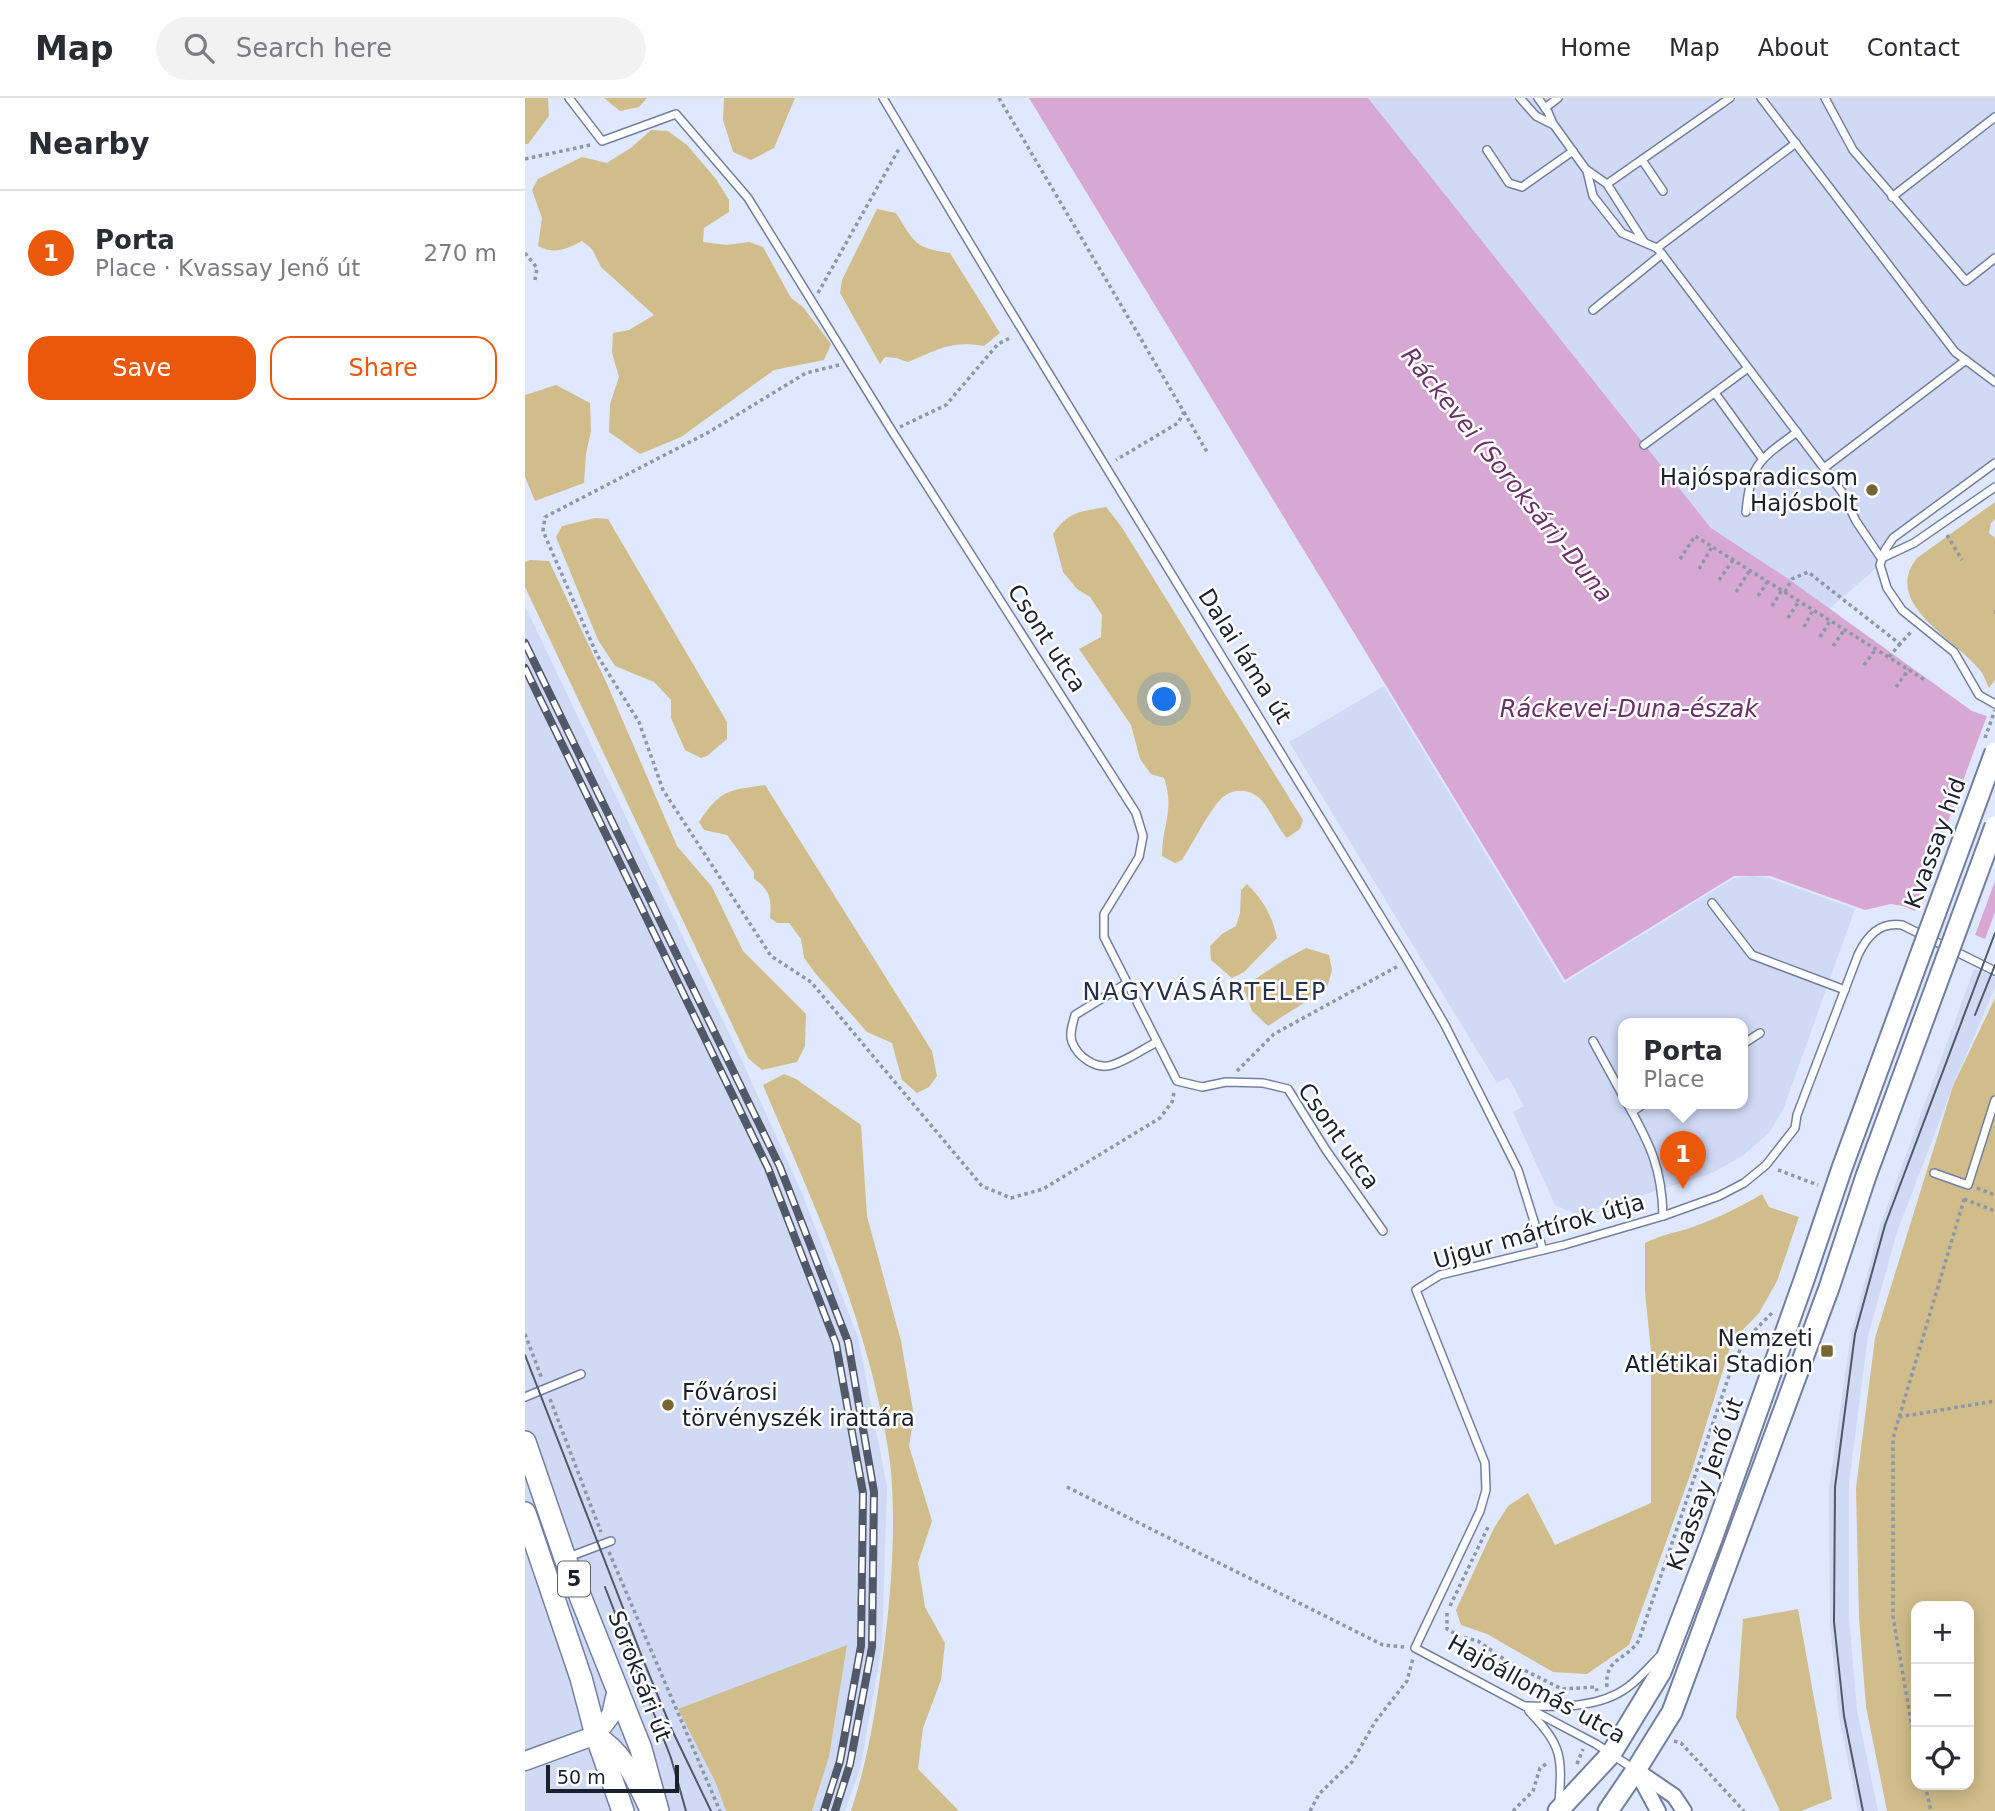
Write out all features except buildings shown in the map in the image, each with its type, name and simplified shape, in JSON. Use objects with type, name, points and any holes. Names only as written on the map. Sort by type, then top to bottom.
[{"type":"main road","name":"Kvassay híd","points":[[1921,950],[1995,752]]},
{"type":"main road","points":[[1608,1811],[1672,1712],[1829,1288],[1866,1176],[1995,826]]},
{"type":"main road","name":"Kvassay Jenő út","points":[[1559,1811],[1611,1754],[1647,1696],[1673,1643],[1921,950]]},
{"type":"main road","name":"Soroksári út","points":[[525,1442],[565,1558],[641,1749],[658,1811]]},
{"type":"main road","name":"5","points":[[525,1513],[623,1811]]},
{"type":"street","points":[[525,1761],[596,1735],[611,1715],[617,1689]]},
{"type":"street","points":[[596,1735],[613,1745],[625,1762],[650,1811]]},
{"type":"street","name":"Hajóállomás utca","points":[[1636,1770],[1658,1811]]},
{"type":"street","name":"Hajóállomás utca","points":[[1636,1770],[1674,1796],[1684,1811]]},
{"type":"lane","points":[[569,98],[602,141]]},
{"type":"lane","name":"Dalai láma út","points":[[883,98],[1408,961],[1518,1170],[1543,1250]]},
{"type":"lane","points":[[1520,98],[1536,116],[1554,125]]},
{"type":"lane","points":[[1538,98],[1586,170],[1593,196],[1622,233],[1659,251],[1842,492],[1856,521],[1881,558]]},
{"type":"lane","points":[[1545,107],[1558,98]]},
{"type":"lane","points":[[1607,184],[1730,98]]},
{"type":"lane","points":[[1761,98],[1955,352],[1995,382]]},
{"type":"lane","points":[[1827,99],[1853,150],[1966,281],[1995,258]]},
{"type":"lane","name":"Csont utca","points":[[602,141],[676,114],[748,198],[892,431],[1136,813],[1143,836],[1139,857],[1104,914],[1104,937],[1177,1081],[1202,1087],[1226,1082],[1263,1083],[1288,1089],[1326,1150],[1383,1231]]},
{"type":"lane","points":[[1892,197],[1995,117]]},
{"type":"lane","points":[[1593,310],[1659,251],[1796,143]]},
{"type":"lane","points":[[1487,150],[1509,183],[1522,187],[1573,151]]},
{"type":"lane","points":[[1642,160],[1663,191]]},
{"type":"lane","points":[[1586,170],[1607,184],[1644,243]]},
{"type":"lane","points":[[1824,468],[1966,360]]},
{"type":"lane","points":[[1644,445],[1748,368]]},
{"type":"lane","points":[[1714,393],[1762,458]]},
{"type":"lane","points":[[1746,512],[1753,475],[1762,458],[1797,432]]},
{"type":"lane","points":[[1995,463],[1893,538],[1881,558],[1880,565],[1887,588],[1902,610],[1954,652],[1979,695],[1995,704]]},
{"type":"lane","points":[[1881,558],[1914,543],[1995,487]]},
{"type":"lane","points":[[1712,902],[1752,955],[1845,990]]},
{"type":"lane","name":"Ujgur mártírok útja","points":[[1415,1648],[1480,1511],[1486,1490],[1485,1463],[1416,1290],[1440,1275],[1543,1250],[1663,1216],[1733,1189],[1766,1165],[1795,1128],[1797,1115],[1865,941],[1877,929],[1894,924],[1902,925],[1995,971]]},
{"type":"lane","points":[[1127,983],[1075,1014],[1072,1042],[1084,1059],[1094,1065],[1110,1066],[1157,1042]]},
{"type":"lane","points":[[1748,1040],[1760,1033]]},
{"type":"lane","points":[[1593,1041],[1618,1087]]},
{"type":"lane","points":[[1934,1173],[1968,1185],[1995,1100]]},
{"type":"lane","points":[[1630,1109],[1653,1151],[1662,1191],[1663,1216]]},
{"type":"lane","points":[[1632,1112],[1637,1109]]},
{"type":"lane","points":[[525,1398],[581,1374]]},
{"type":"lane","points":[[565,1558],[608,1542]]},
{"type":"lane","points":[[1524,1706],[1568,1707],[1610,1698],[1629,1687],[1673,1643]]},
{"type":"lane","name":"Hajóállomás utca","points":[[1415,1648],[1588,1740],[1636,1770]]},
{"type":"lane","points":[[1524,1706],[1557,1747],[1562,1769],[1559,1811]]},
{"type":"path","points":[[999,98],[1207,452]]},
{"type":"path","points":[[813,302],[907,136]]},
{"type":"path","points":[[525,159],[602,141]]},
{"type":"path","points":[[525,253],[537,268],[535,280]]},
{"type":"path","points":[[892,431],[946,405],[998,344],[1023,331]]},
{"type":"path","points":[[850,363],[806,373],[709,432],[545,517],[543,531],[597,655],[639,722],[663,790],[771,956],[811,982],[982,1186],[1011,1198],[1042,1189],[1160,1118],[1172,1102],[1177,1081]]},
{"type":"path","points":[[1106,467],[1178,423],[1184,412]]},
{"type":"path","points":[[1941,526],[1962,560]]},
{"type":"path","points":[[1680,559],[1695,536],[1925,680]]},
{"type":"path","points":[[1699,569],[1712,547]]},
{"type":"path","points":[[1720,580],[1733,559]]},
{"type":"path","points":[[1736,592],[1750,570]]},
{"type":"path","points":[[1772,606],[1792,579],[1808,572],[1900,644]]},
{"type":"path","points":[[1758,596],[1768,581]]},
{"type":"path","points":[[1788,618],[1799,601]]},
{"type":"path","points":[[1804,627],[1814,610]]},
{"type":"path","points":[[1820,636],[1830,620]]},
{"type":"path","points":[[1889,657],[1919,624]]},
{"type":"path","points":[[1833,646],[1845,629]]},
{"type":"path","points":[[1864,665],[1876,649]]},
{"type":"path","points":[[1896,687],[1909,669]]},
{"type":"path","points":[[1226,1082],[1274,1034],[1408,961]]},
{"type":"path","points":[[1766,1165],[1818,1185]]},
{"type":"path","points":[[1983,1190],[1995,1195]]},
{"type":"path","points":[[1911,1728],[1893,1617],[1893,1438],[1964,1199],[1995,1211]]},
{"type":"path","points":[[1607,1684],[1607,1674],[1612,1665],[1639,1640],[1731,1370],[1744,1341],[1777,1308]]},
{"type":"path","points":[[525,1334],[720,1811]]},
{"type":"path","points":[[1899,1418],[1995,1401]]},
{"type":"path","points":[[1067,1488],[1383,1644],[1415,1648],[1407,1681],[1375,1721],[1352,1762],[1319,1794],[1310,1811]]},
{"type":"path","points":[[1490,1521],[1445,1616],[1447,1629],[1459,1636],[1478,1641],[1508,1662],[1562,1689],[1596,1687],[1602,1714],[1578,1758]]},
{"type":"path","points":[[1681,1744],[1744,1811]]},
{"type":"path","points":[[1513,1811],[1532,1791],[1544,1763]]},
{"type":"path","points":[[1926,1790],[1931,1811]]},
{"type":"shaded area","points":[[525,98],[548,98],[549,116],[528,144],[525,144]]},
{"type":"shaded area","points":[[604,98],[647,98],[639,107],[620,111]]},
{"type":"shaded area","points":[[724,98],[795,98],[774,148],[751,160],[733,152],[723,120]]},
{"type":"shaded area","points":[[1368,98],[1995,98],[1995,463],[1893,538],[1880,565],[1829,609],[1711,528]]},
{"type":"shaded area","points":[[651,130],[668,131],[687,145],[716,179],[729,200],[729,212],[704,228],[703,242],[727,245],[749,242],[763,247],[791,298],[803,307],[831,344],[824,360],[774,370],[681,437],[640,454],[609,432],[610,404],[619,377],[612,353],[613,333],[629,330],[654,315],[601,267],[592,249],[582,241],[555,250],[538,246],[542,218],[532,190],[538,179],[582,157],[607,163],[632,147]]},
{"type":"shaded area","points":[[877,209],[896,213],[912,238],[922,246],[950,253],[1000,333],[984,346],[953,345],[908,362],[885,357],[880,364],[840,293],[842,280]]},
{"type":"shaded area","points":[[556,385],[590,403],[591,431],[584,483],[535,501],[525,477],[525,395]]},
{"type":"shaded area","points":[[1995,502],[1995,519],[1991,523],[1989,533],[1995,538],[1995,680],[1989,688],[1979,669],[1939,633],[1914,605],[1908,590],[1908,574],[1917,558]]},
{"type":"shaded area","points":[[1106,507],[1121,526],[1303,820],[1300,829],[1287,838],[1258,797],[1248,792],[1236,791],[1225,796],[1216,805],[1182,860],[1175,863],[1162,856],[1168,809],[1164,778],[1151,774],[1140,759],[1131,725],[1079,649],[1101,637],[1102,615],[1090,597],[1077,589],[1063,572],[1053,534],[1070,517]]},
{"type":"shaded area","points":[[595,518],[608,519],[727,722],[727,739],[707,756],[701,758],[685,750],[671,718],[671,700],[654,682],[615,666],[598,640],[556,537],[562,526]]},
{"type":"shaded area","points":[[549,561],[607,684],[677,846],[712,887],[743,951],[806,1014],[805,1046],[797,1062],[762,1070],[748,1058],[525,587],[525,562]]},
{"type":"shaded area","points":[[525,606],[738,1052],[802,1193],[858,1337],[887,1487],[882,1647],[860,1769],[845,1811],[812,1811],[829,1757],[847,1645],[715,1781],[726,1811],[525,1811]]},
{"type":"shaded area","points":[[1384,686],[1564,983],[1734,878],[1769,878],[1855,909],[1783,1110],[1769,1133],[1741,1157],[1710,1174],[1578,1215],[1555,1205],[1513,1112],[1524,1106],[1508,1077],[1497,1083],[1289,742]]},
{"type":"shaded area","points":[[765,785],[932,1051],[937,1076],[929,1087],[917,1093],[902,1080],[892,1043],[867,1032],[804,958],[801,939],[789,923],[777,923],[770,918],[771,906],[767,891],[754,879],[754,872],[727,835],[704,830],[699,822],[713,803],[726,793]]},
{"type":"shaded area","points":[[1247,884],[1266,908],[1277,938],[1244,972],[1232,978],[1211,960],[1210,946],[1222,934],[1236,926],[1240,913],[1241,890]]},
{"type":"shaded area","points":[[1306,948],[1329,955],[1332,970],[1327,988],[1268,1026],[1252,1011],[1243,987]]},
{"type":"shaded area","points":[[1974,969],[1995,977],[1995,987],[1953,1086],[1897,1232],[1868,1336],[1849,1483],[1849,1616],[1857,1710],[1878,1811],[1858,1811],[1839,1717],[1830,1625],[1829,1489],[1851,1333],[1880,1226]]},
{"type":"shaded area","points":[[1995,998],[1995,1811],[1887,1811],[1866,1707],[1859,1617],[1856,1488],[1875,1338],[1953,1086]]},
{"type":"shaded area","points":[[784,1074],[796,1079],[861,1125],[867,1216],[901,1341],[914,1416],[909,1446],[932,1521],[918,1563],[925,1607],[945,1643],[941,1680],[923,1728],[918,1769],[959,1811],[851,1811],[871,1734],[886,1633],[893,1540],[891,1471],[877,1393],[852,1306],[825,1231],[763,1085]]},
{"type":"shaded area","points":[[1762,1194],[1769,1207],[1799,1217],[1777,1281],[1759,1313],[1732,1341],[1693,1467],[1629,1645],[1587,1674],[1553,1672],[1487,1634],[1461,1625],[1456,1610],[1494,1528],[1508,1506],[1528,1493],[1555,1545],[1651,1503],[1651,1351],[1645,1292],[1645,1243],[1706,1222]]},
{"type":"shaded area","points":[[1798,1609],[1832,1799],[1801,1811],[1780,1811],[1736,1717],[1743,1619]]},
{"type":"shaded area","points":[[847,1645],[829,1757],[812,1811],[726,1811],[715,1781],[678,1709]]},
{"type":"water","name":"Ráckevei-Duna-észak","points":[[1029,98],[1368,98],[1711,528],[1787,578],[1972,711],[1995,719],[1995,943],[1903,906],[1891,904],[1865,910],[1770,876],[1734,876],[1565,980]]},
{"type":"pier","points":[[1988,713],[1995,715],[1995,881],[1974,938],[1914,914]]},
{"type":"pier","points":[[1995,912],[1995,946],[1984,942]]},
{"type":"tram line","points":[[1863,1811],[1844,1716],[1834,1622],[1835,1487],[1855,1334],[1885,1225],[1995,933]]},
{"type":"tram line","points":[[1975,1015],[1995,965]]},
{"type":"tram line","points":[[525,1355],[644,1662],[672,1730],[711,1811]]},
{"type":"tram line","points":[[605,1587],[671,1758],[686,1811]]},
{"type":"railway","points":[[525,643],[780,1167],[848,1342],[874,1492],[872,1647],[850,1764],[835,1811]]},
{"type":"railway","points":[[525,668],[768,1168],[836,1344],[863,1493],[861,1646],[840,1761],[824,1811]]},
{"type":"place","name":"Hajósparadicsom Hajósbolt","points":[[1872,490]]},
{"type":"place","name":"Porta","points":[[1683,1189]]},
{"type":"place","name":"Nemzeti Atlétikai Stadion","points":[[1827,1351]]},
{"type":"place","name":"Fővárosi törvényszék irattára","points":[[668,1405]]},
{"type":"district","name":"NAGYVÁSÁRTELEP","points":[[1205,992]]},
{"type":"water label","name":"Ráckevei (Soroksári)-Duna","points":[[1507,475]]}]
